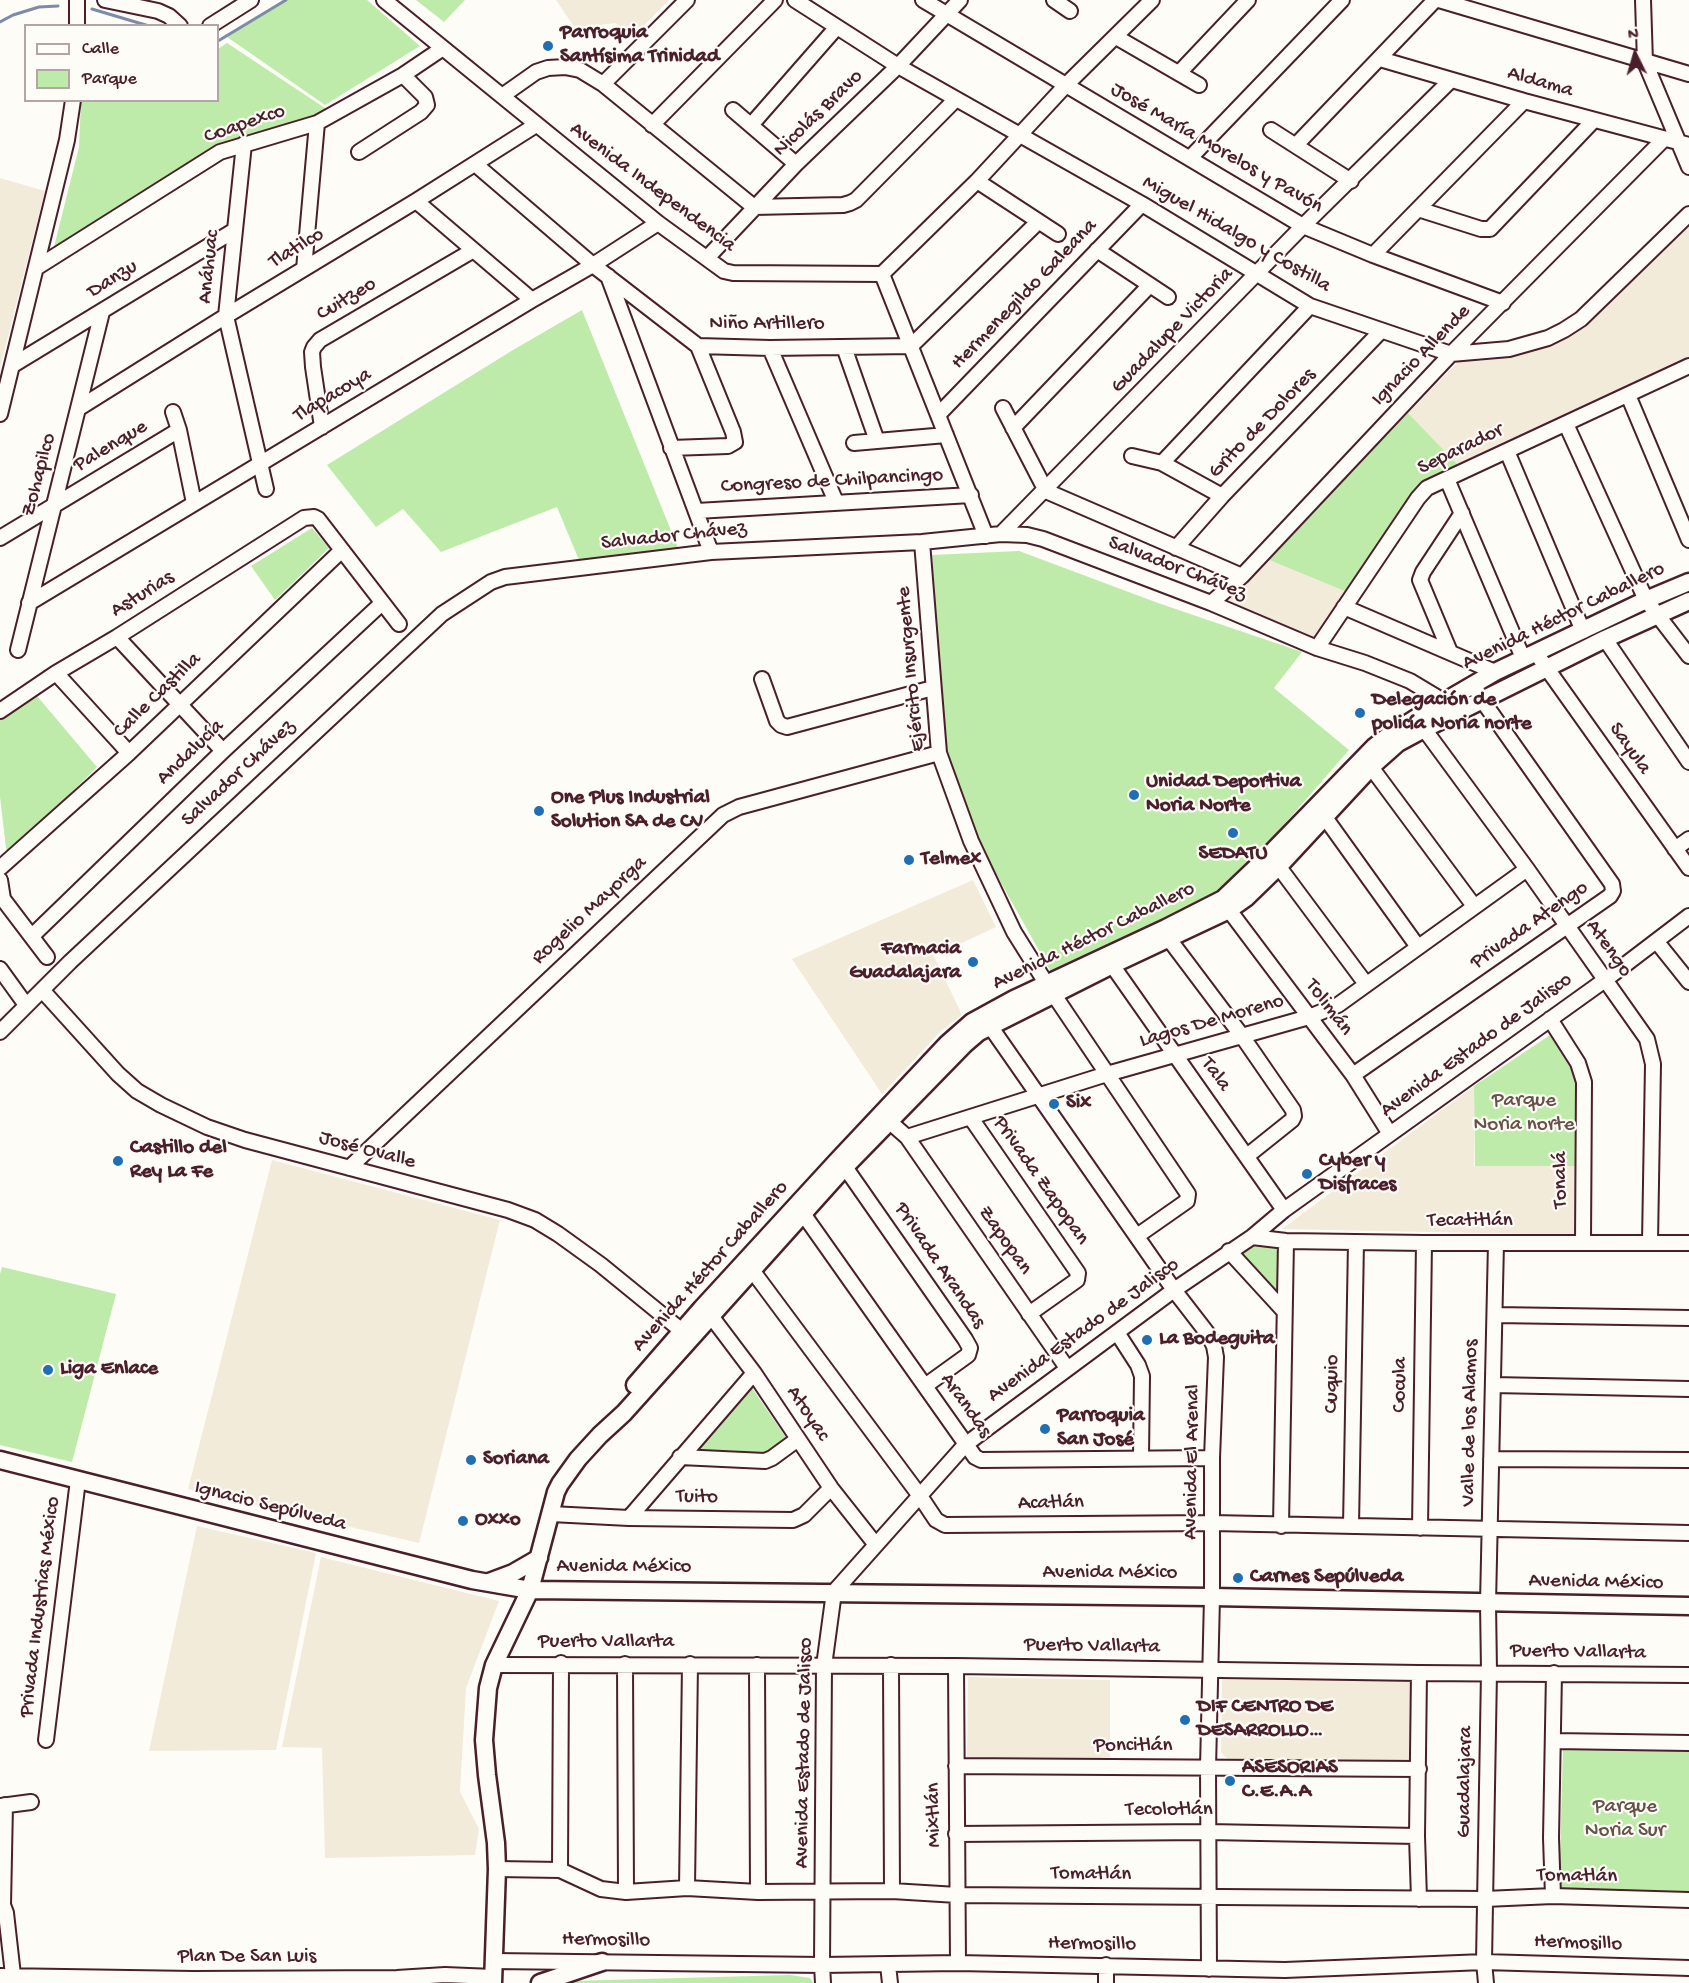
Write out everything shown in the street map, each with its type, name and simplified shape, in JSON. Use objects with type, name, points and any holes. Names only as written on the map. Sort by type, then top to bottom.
[{"type":"main road","name":"Avenida Héctor Caballero","points":[[1449,708],[1473,684],[1495,672],[1689,582]]},
{"type":"main road","name":"Avenida Héctor Caballero","points":[[494,1974],[497,1869],[484,1740],[488,1688],[494,1665],[530,1590],[560,1484],[578,1459],[624,1413],[707,1312],[841,1164],[980,1027],[1050,989],[1168,934],[1229,910],[1246,898],[1274,860],[1367,763],[1398,744],[1420,723],[1449,708],[1482,700],[1605,639],[1689,601]]},
{"type":"main road","name":"Avenida Héctor Caballero","points":[[1050,989],[1112,965],[1168,934],[1223,899],[1274,860],[1324,816],[1367,763]]},
{"type":"main road","name":"Avenida Héctor Caballero","points":[[749,1265],[804,1215],[841,1164]]},
{"type":"main road","name":"Ignacio Sepúlveda","points":[[0,1460],[196,1512],[486,1583],[530,1590]]},
{"type":"main road","points":[[486,1583],[513,1573],[539,1558]]},
{"type":"main road","name":"Avenida México","points":[[530,1590],[1212,1597],[1689,1606]]},
{"type":"main road","points":[[540,1983],[602,1962]]},
{"type":"street","points":[[105,0],[158,11],[169,16],[178,24]]},
{"type":"street","points":[[213,24],[250,0]]},
{"type":"street","name":"Avenida Independencia","points":[[384,0],[658,223],[718,268],[733,273],[882,274]]},
{"type":"street","points":[[603,84],[687,0]]},
{"type":"street","points":[[652,125],[775,0]]},
{"type":"street","name":"Miguel Hidalgo y Costilla","points":[[795,0],[898,66],[1142,204],[1310,306],[1451,354],[1509,349],[1548,338],[1564,330],[1581,319],[1689,214]]},
{"type":"street","name":"José María Morelos y Pavón","points":[[923,0],[1303,226],[1373,255],[1503,303]]},
{"type":"street","name":"Nicolás Bravo","points":[[706,258],[796,164],[898,66],[960,0]]},
{"type":"street","points":[[1054,0],[1070,11]]},
{"type":"street","points":[[986,536],[882,274],[977,181],[1066,86],[1152,0]]},
{"type":"street","points":[[1179,73],[1248,0]]},
{"type":"street","points":[[1190,158],[1342,0]]},
{"type":"street","points":[[1296,145],[1437,0],[1689,74]]},
{"type":"street","points":[[1643,0],[1645,62],[1689,167]]},
{"type":"street","points":[[752,124],[837,27]]},
{"type":"street","points":[[1116,37],[1199,85]]},
{"type":"street","name":"Coapexco","points":[[36,268],[220,152],[317,123],[403,75],[442,48]]},
{"type":"street","name":"Aldama","points":[[1380,59],[1677,142]]},
{"type":"street","points":[[502,96],[536,72],[548,68],[564,67],[580,70],[603,84],[754,207],[843,205],[856,200],[956,99]]},
{"type":"street","points":[[359,152],[426,108],[425,97],[403,75]]},
{"type":"street","name":"Guadalupe Victoria","points":[[1001,534],[1046,491],[1303,226],[1451,80]]},
{"type":"street","points":[[1373,255],[1524,101]]},
{"type":"street","points":[[0,414],[63,158],[73,102]]},
{"type":"street","points":[[733,110],[796,164]]},
{"type":"street","points":[[1419,209],[1481,229],[1490,229],[1594,120]]},
{"type":"street","points":[[304,269],[317,123]]},
{"type":"street","name":"Tlatilco","points":[[79,408],[536,125]]},
{"type":"street","points":[[1271,130],[1351,181]]},
{"type":"street","name":"Ignacio Allende","points":[[1211,603],[1242,576],[1451,354],[1677,142]]},
{"type":"street","name":"Anáhuac","points":[[244,144],[226,316],[266,489]]},
{"type":"street","name":"Niño Artillero","points":[[475,164],[594,265],[698,346],[770,348],[911,346]]},
{"type":"street","points":[[977,181],[1058,234]]},
{"type":"street","points":[[416,201],[532,300]]},
{"type":"street","name":"Hermenegildo Galeana","points":[[938,415],[1142,204]]},
{"type":"street","points":[[911,346],[1038,222]]},
{"type":"street","name":"Tlapacoya","points":[[29,603],[594,265],[658,223]]},
{"type":"street","name":"Danzu","points":[[13,364],[235,230]]},
{"type":"street","points":[[1097,250],[1168,297]]},
{"type":"street","name":"Cuitzeo","points":[[322,427],[313,367],[314,347],[320,340],[472,251]]},
{"type":"street","points":[[608,276],[711,552]]},
{"type":"street","points":[[1013,428],[1149,286]]},
{"type":"street","points":[[1162,463],[1310,306]]},
{"type":"street","name":"Zohapilco","points":[[18,650],[102,312]]},
{"type":"street","name":"Grito de Dolores","points":[[1176,548],[1222,496],[1381,331]]},
{"type":"street","points":[[671,448],[728,446],[735,442],[698,346]]},
{"type":"street","points":[[844,347],[877,441]]},
{"type":"street","points":[[770,348],[836,502]]},
{"type":"street","name":"Separador","points":[[1317,648],[1422,493],[1435,483],[1688,370]]},
{"type":"street","points":[[1628,395],[1689,540]]},
{"type":"street","points":[[1003,408],[1046,491],[1242,576]]},
{"type":"street","points":[[173,412],[179,430]]},
{"type":"street","points":[[1566,424],[1646,600],[1689,656]]},
{"type":"street","name":"Palenque","points":[[0,538],[179,430],[194,503]]},
{"type":"street","points":[[854,443],[946,435]]},
{"type":"street","points":[[1507,451],[1583,631]]},
{"type":"street","points":[[1132,456],[1162,463],[1222,496]]},
{"type":"street","name":"Sayula","points":[[1447,479],[1530,656],[1546,669],[1689,868]]},
{"type":"street","name":"Congreso de Chilpancingo","points":[[697,511],[971,495]]},
{"type":"street","points":[[1450,652],[1420,580],[1462,513]]},
{"type":"street","name":"Asturias","points":[[0,711],[56,673],[117,637],[304,518],[318,519],[341,551]]},
{"type":"street","name":"Salvador Chávez","points":[[0,1032],[348,700],[442,614],[472,593],[505,577],[711,552],[922,542],[1001,534],[1027,535],[1211,603],[1317,648],[1365,663],[1410,681],[1449,708]]},
{"type":"street","name":"Ejército Insurgente","points":[[922,542],[939,753],[971,841],[1014,932],[1187,1191],[1187,1201],[1137,1236]]},
{"type":"street","points":[[341,551],[399,624]]},
{"type":"street","name":"Calle Castilla","points":[[0,868],[129,753],[341,551]]},
{"type":"street","name":"Andalucía","points":[[32,936],[223,751],[381,603]]},
{"type":"street","points":[[1344,607],[1495,672]]},
{"type":"street","points":[[117,637],[223,751]]},
{"type":"street","points":[[1605,639],[1689,762]]},
{"type":"street","points":[[56,673],[129,753]]},
{"type":"street","points":[[762,679],[777,721],[787,727],[933,688]]},
{"type":"street","name":"Privada Atengo","points":[[1353,1075],[1567,927],[1610,896],[1613,891],[1612,884],[1473,684]]},
{"type":"street","name":"Atengo","points":[[1420,723],[1647,1039],[1653,1064],[1650,1242]]},
{"type":"street","name":"Rogelio Mayorga","points":[[349,1168],[723,815],[739,807],[939,753]]},
{"type":"street","points":[[1367,763],[1474,906]]},
{"type":"street","points":[[1324,816],[1418,947]]},
{"type":"street","points":[[1675,849],[1689,839]]},
{"type":"street","points":[[1274,860],[1366,984]]},
{"type":"street","name":"Lagos De Moreno","points":[[907,1137],[1107,1074],[1309,1017],[1338,1005],[1527,869]]},
{"type":"street","points":[[0,880],[3,899],[47,957]]},
{"type":"street","name":"Tolimán","points":[[1229,910],[1353,1075],[1390,1134]]},
{"type":"street","name":"Avenida Estado de Jalisco","points":[[823,1983],[824,1666],[834,1592],[965,1445],[1067,1368],[1118,1334],[1174,1290],[1252,1237],[1284,1210],[1605,981],[1689,916]]},
{"type":"street","points":[[1168,934],[1293,1110],[1292,1120],[1247,1156]]},
{"type":"street","points":[[1657,942],[1689,982]]},
{"type":"street","name":"Tala","points":[[1112,965],[1284,1210]]},
{"type":"street","points":[[0,969],[26,1005]]},
{"type":"street","name":"José Ovalle","points":[[42,990],[118,1074],[137,1091],[161,1105],[207,1127],[245,1140],[508,1210],[535,1220],[601,1265],[687,1336]]},
{"type":"street","name":"Tonalá","points":[[1550,1020],[1578,1063],[1584,1082],[1583,1242]]},
{"type":"street","name":"Avenida El Arenal","points":[[980,1027],[1038,1096],[1174,1290],[1208,1334],[1215,1351],[1208,1768],[1209,1969]]},
{"type":"street","name":"Privada Zapopan","points":[[971,1118],[1078,1273],[1077,1280],[1029,1314]]},
{"type":"street","points":[[885,1119],[907,1137]]},
{"type":"street","name":"Zapopan","points":[[907,1137],[1067,1368]]},
{"type":"street","name":"Privada Arandas","points":[[841,1164],[970,1348],[968,1355],[925,1386]]},
{"type":"street","name":"Arandas","points":[[804,1215],[965,1445],[981,1460],[1212,1458]]},
{"type":"street","name":"Tecatitlán","points":[[1252,1237],[1287,1241],[1424,1243],[1689,1243]]},
{"type":"street","points":[[1281,1526],[1287,1241]]},
{"type":"street","name":"Cuquio","points":[[1351,1526],[1356,1242]]},
{"type":"street","name":"Cocula","points":[[1420,1528],[1424,1243]]},
{"type":"street","name":"Valle de los Alamos","points":[[1488,1603],[1496,1243]]},
{"type":"street","points":[[1229,1251],[1284,1311]]},
{"type":"street","name":"Acatlán","points":[[749,1265],[936,1520],[950,1526],[1212,1524],[1689,1533]]},
{"type":"street","name":"Atoyac","points":[[707,1312],[754,1373],[831,1488],[876,1545]]},
{"type":"street","points":[[1495,1315],[1689,1318]]},
{"type":"street","points":[[1118,1334],[1138,1365],[1142,1376],[1141,1457]]},
{"type":"street","points":[[629,1518],[754,1373]]},
{"type":"street","points":[[1493,1385],[1689,1389]]},
{"type":"street","points":[[680,1457],[765,1461],[798,1439]]},
{"type":"street","points":[[1491,1459],[1689,1460]]},
{"type":"street","name":"Privada Industrias México","points":[[46,1740],[78,1480]]},
{"type":"street","name":"Tuito","points":[[551,1514],[629,1518],[793,1520],[804,1515],[831,1488]]},
{"type":"street","name":"Guadalajara","points":[[1486,1983],[1484,1962],[1488,1603]]},
{"type":"street","points":[[560,1870],[561,1664]]},
{"type":"street","points":[[625,1664],[626,1892]]},
{"type":"street","points":[[687,1888],[690,1664]]},
{"type":"street","name":"Puerto Vallarta","points":[[494,1665],[891,1665],[1689,1675]]},
{"type":"street","points":[[757,1665],[758,1892]]},
{"type":"street","points":[[891,1665],[892,1892]]},
{"type":"street","name":"Mixtlán","points":[[956,1666],[958,1963]]},
{"type":"street","points":[[1419,1673],[1417,1836],[1419,1899]]},
{"type":"street","points":[[1553,1896],[1551,1838],[1554,1673]]},
{"type":"street","points":[[1554,1741],[1689,1743]]},
{"type":"street","name":"Poncitlán","points":[[956,1766],[1419,1769]]},
{"type":"street","points":[[6,1976],[2,1910],[2,1805],[31,1802]]},
{"type":"street","name":"Tecolotlán","points":[[956,1834],[1208,1832],[1417,1836]]},
{"type":"street","name":"Tomatlán","points":[[497,1869],[560,1870],[602,1889],[626,1892],[687,1888],[758,1892],[1419,1899],[1553,1896],[1689,1900]]},
{"type":"street","name":"Hermosillo","points":[[494,1974],[602,1962],[1106,1965],[1209,1969],[1285,1976],[1484,1962],[1689,1968]]},
{"type":"street","points":[[888,1965],[890,1983]]},
{"type":"street","points":[[1106,1965],[1106,1983]]},
{"type":"street","name":"Plan De San Luis","points":[[6,1976],[397,1981],[445,1975],[494,1974]]},
{"type":"shaded area","points":[[556,0],[669,0],[632,38],[616,23],[575,28]]},
{"type":"shaded area","points":[[0,178],[45,191],[0,368]]},
{"type":"shaded area","points":[[1689,222],[1689,363],[1461,468],[1408,413],[1461,359],[1480,361],[1544,346],[1567,336],[1587,323]]},
{"type":"shaded area","points":[[1268,558],[1352,594],[1319,641],[1223,605]]},
{"type":"shaded area","points":[[973,880],[996,927],[934,956],[962,1015],[941,1031],[882,1094],[792,959]]},
{"type":"shaded area","points":[[1474,1086],[1474,1166],[1576,1166],[1577,1235],[1282,1229]]},
{"type":"shaded area","points":[[272,1160],[500,1220],[419,1543],[188,1489]]},
{"type":"shaded area","points":[[197,1526],[316,1553],[276,1750],[149,1751]]},
{"type":"shaded area","points":[[321,1557],[499,1601],[466,1688],[460,1792],[479,1829],[475,1855],[325,1858],[322,1748],[282,1747]]},
{"type":"shaded area","points":[[968,1677],[1110,1680],[1110,1763],[971,1761],[967,1757]]},
{"type":"shaded area","points":[[1222,1679],[1412,1680],[1412,1759],[1405,1763],[1230,1760],[1221,1752]]},
{"type":"green space","points":[[284,0],[367,0],[420,46],[325,105],[227,37]]},
{"type":"green space","points":[[416,0],[465,0],[444,22]]},
{"type":"green space","points":[[227,43],[328,110],[207,152],[92,226],[54,247],[79,147],[81,102],[219,102],[219,48]]},
{"type":"green space","points":[[582,310],[678,548],[579,560],[557,507],[441,552],[403,509],[376,527],[327,465]]},
{"type":"green space","points":[[1408,413],[1461,468],[1425,485],[1352,594],[1267,559]]},
{"type":"green space","points":[[312,528],[329,548],[275,600],[251,566]]},
{"type":"green space","name":"Unidad Deportiva Noria Norte","points":[[1019,551],[1158,603],[1302,652],[1274,688],[1349,750],[1226,891],[1051,972],[976,838],[944,758],[932,555]]},
{"type":"green space","points":[[37,696],[97,767],[7,856],[0,797],[0,720]]},
{"type":"green space","name":"Parque Noria norte","points":[[1550,1035],[1575,1073],[1576,1166],[1475,1166],[1474,1086]]},
{"type":"green space","points":[[1257,1242],[1281,1245],[1280,1299],[1239,1254]]},
{"type":"green space","name":"Liga Enlace","points":[[2,1267],[116,1294],[72,1462],[0,1445],[0,1274]]},
{"type":"green space","points":[[752,1388],[787,1439],[765,1456],[710,1453],[698,1449]]},
{"type":"green space","name":"Parque Noria Sur","points":[[1563,1748],[1689,1748],[1689,1898],[1559,1892]]},
{"type":"green space","points":[[790,1975],[810,1978],[813,1983],[567,1983],[571,1981]]},
{"type":"waterway","points":[[219,40],[286,0]]},
{"type":"waterway","points":[[0,22],[13,15],[39,7],[58,6]]},
{"type":"waterway","points":[[92,9],[142,24]]},
{"type":"place","name":"Parroquia Santísima Trinidad","points":[[548,46]]},
{"type":"place","name":"Delegación de policía Noria norte","points":[[1360,713]]},
{"type":"place","name":"Unidad Deportiva Noria Norte","points":[[1134,795]]},
{"type":"place","name":"One Plus Industrial Solution SA de CV","points":[[539,811]]},
{"type":"place","name":"SEDATU","points":[[1233,833]]},
{"type":"place","name":"Telmex","points":[[909,860]]},
{"type":"place","name":"Farmacia Guadalajara","points":[[973,962]]},
{"type":"place","name":"Six","points":[[1054,1104]]},
{"type":"place","name":"Castillo del Rey La Fe","points":[[118,1161]]},
{"type":"place","name":"Cyber y Disfraces","points":[[1307,1174]]},
{"type":"place","name":"La Bodeguita","points":[[1147,1340]]},
{"type":"place","name":"Liga Enlace","points":[[48,1370]]},
{"type":"place","name":"Parroquia San José","points":[[1045,1429]]},
{"type":"place","name":"Soriana","points":[[471,1460]]},
{"type":"place","name":"Oxxo","points":[[463,1521]]},
{"type":"place","name":"Carnes Sepúlveda","points":[[1238,1578]]},
{"type":"place","name":"DIF CENTRO DE DESARROLLO…","points":[[1185,1720]]},
{"type":"place","name":"ASESORIAS C.E.A.A","points":[[1230,1781]]}]
